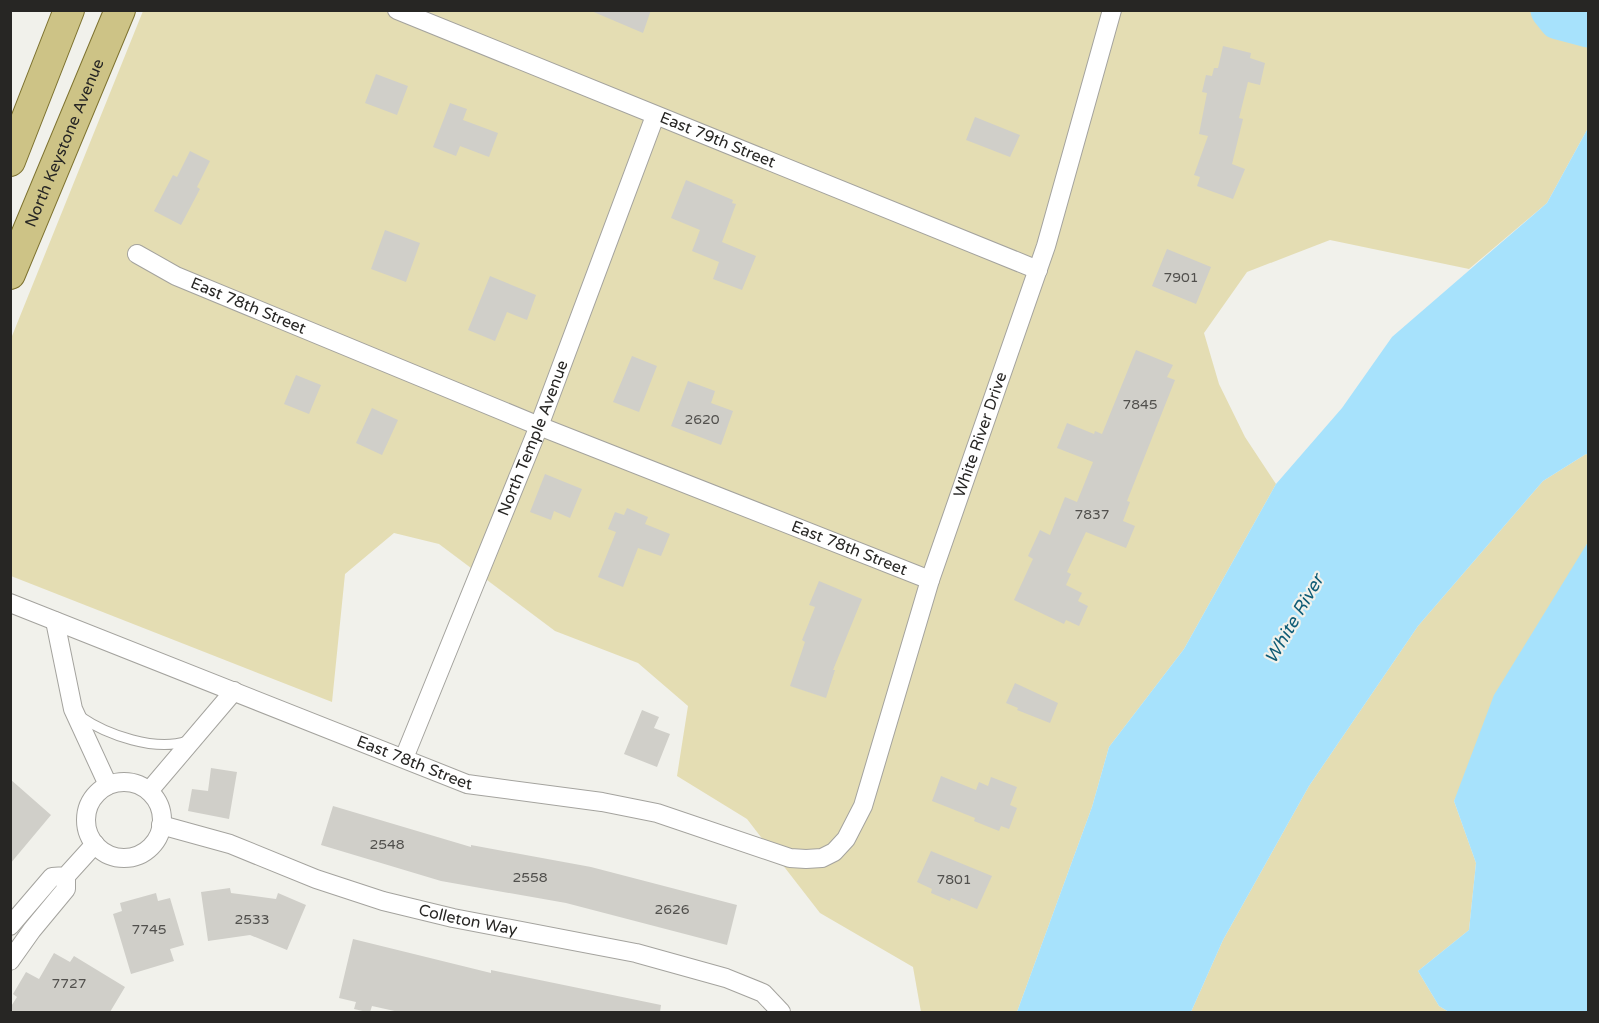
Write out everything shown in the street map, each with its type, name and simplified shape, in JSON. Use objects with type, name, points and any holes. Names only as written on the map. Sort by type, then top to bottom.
[{"type":"main road","points":[[10,161],[69,10]]},
{"type":"main road","name":"North Keystone Avenue","points":[[10,274],[120,10]]},
{"type":"street","name":"East 79th Street","points":[[397,10],[1038,270]]},
{"type":"street","name":"White River Drive","points":[[834,852],[846,839],[863,806],[930,580],[1046,246],[1112,10]]},
{"type":"street","name":"North Temple Avenue","points":[[404,758],[539,426],[654,116]]},
{"type":"street","name":"East 78th Street","points":[[137,254],[176,276],[539,426],[930,580]]},
{"type":"street","name":"East 78th Street","points":[[10,603],[404,758],[449,778],[481,787],[602,802],[657,813],[790,858],[822,858],[834,852]]},
{"type":"street","points":[[56,621],[74,712],[108,785]]},
{"type":"street","points":[[149,791],[234,691]]},
{"type":"street","points":[[118,783],[133,783],[149,791],[160,809],[161,825],[155,841],[147,850],[131,857],[113,856],[95,844],[86,824],[88,808],[93,798],[108,785],[118,783]]},
{"type":"street","name":"Colleton Way","points":[[161,825],[230,844],[316,879],[393,903],[453,918],[636,953],[726,978],[763,993],[778,1009]]},
{"type":"street","points":[[10,961],[66,890],[66,876],[95,844]]},
{"type":"street","points":[[11,925],[52,877],[66,876]]},
{"type":"lane","points":[[74,712],[105,732],[135,740],[181,744],[194,739]]},
{"type":"lane","points":[[11,925],[27,937]]},
{"type":"shaded area","points":[[143,11],[1588,11],[1588,128],[1547,203],[1469,269],[1330,240],[1247,272],[1204,333],[1219,384],[1245,437],[1276,484],[1184,649],[1109,747],[1092,807],[1017,1012],[921,1012],[913,967],[820,913],[747,819],[677,776],[688,706],[638,663],[555,631],[439,544],[394,533],[345,574],[332,702],[11,576],[10,341]]},
{"type":"shaded area","points":[[1586,454],[1588,455],[1588,542],[1454,801],[1476,863],[1469,930],[1418,971],[1439,1006],[1449,1012],[1191,1012],[1223,940],[1309,786],[1418,626],[1543,481]]},
{"type":"water","name":"White River","points":[[1588,128],[1588,455],[1586,454],[1543,481],[1418,626],[1309,786],[1223,940],[1191,1012],[1017,1012],[1092,807],[1109,747],[1184,649],[1276,484],[1342,408],[1392,337],[1547,203]]},
{"type":"water","points":[[1588,542],[1588,1012],[1449,1012],[1439,1006],[1418,971],[1469,930],[1476,863],[1454,801],[1494,695]]},
{"type":"building","points":[[589,10],[651,10],[643,33]]},
{"type":"building","points":[[1223,46],[1251,53],[1250,58],[1265,63],[1260,85],[1248,82],[1239,118],[1243,119],[1232,164],[1245,169],[1233,199],[1197,186],[1200,177],[1194,175],[1208,136],[1199,134],[1207,93],[1202,92],[1206,75],[1212,76],[1214,68],[1218,68]]},
{"type":"building","points":[[376,74],[408,86],[397,115],[365,103]]},
{"type":"building","points":[[450,103],[467,109],[463,120],[498,133],[489,157],[460,146],[456,156],[433,147]]},
{"type":"building","points":[[975,117],[1020,135],[1010,157],[966,140]]},
{"type":"building","points":[[190,151],[210,161],[197,187],[200,189],[181,225],[154,211],[173,175],[177,177]]},
{"type":"building","points":[[686,180],[733,200],[732,203],[736,204],[722,242],[756,256],[742,290],[713,279],[719,262],[692,251],[700,230],[671,218]]},
{"type":"building","points":[[385,230],[420,243],[406,282],[371,269]]},
{"type":"building","points":[[1167,249],[1211,267],[1196,304],[1152,286]]},
{"type":"building","points":[[490,276],[536,295],[527,320],[507,312],[495,341],[468,330]]},
{"type":"building","points":[[1136,350],[1173,365],[1167,377],[1175,380],[1127,501],[1130,502],[1123,521],[1135,526],[1126,548],[1086,532],[1067,572],[1071,574],[1066,585],[1082,593],[1078,601],[1088,606],[1079,626],[1066,620],[1064,624],[1014,600],[1033,559],[1028,556],[1040,530],[1050,535],[1065,497],[1077,502],[1093,462],[1057,448],[1067,423],[1094,434],[1095,431],[1102,434]]},
{"type":"building","points":[[632,356],[657,366],[639,412],[613,402]]},
{"type":"building","points":[[296,375],[321,385],[309,414],[284,404]]},
{"type":"building","points":[[688,381],[715,391],[711,403],[733,411],[721,445],[671,426]]},
{"type":"building","points":[[372,408],[398,420],[382,455],[356,443]]},
{"type":"building","points":[[545,474],[582,489],[570,518],[554,511],[551,520],[530,512]]},
{"type":"building","points":[[627,508],[648,517],[645,524],[670,534],[661,556],[638,548],[623,587],[598,577],[616,532],[608,529],[615,512],[624,515]]},
{"type":"building","points":[[819,581],[862,599],[833,670],[835,670],[826,698],[790,686],[805,642],[802,640],[815,607],[809,605]]},
{"type":"building","points":[[1015,683],[1058,703],[1050,723],[1017,710],[1018,708],[1006,703]]},
{"type":"building","points":[[642,710],[659,717],[654,728],[670,734],[657,767],[624,754]]},
{"type":"building","points":[[211,768],[237,772],[229,819],[188,811],[192,789],[208,791]]},
{"type":"building","points":[[941,776],[976,790],[979,782],[988,786],[991,777],[1017,787],[1010,805],[1017,808],[1009,829],[1001,826],[999,831],[974,821],[975,818],[932,801]]},
{"type":"building","points":[[10,779],[51,815],[10,864]]},
{"type":"building","points":[[333,806],[471,847],[471,845],[591,867],[737,905],[727,945],[566,903],[441,881],[321,845]]},
{"type":"building","points":[[931,851],[992,876],[977,909],[951,898],[950,901],[931,893],[932,889],[917,882]]},
{"type":"building","points":[[230,888],[231,893],[276,899],[278,893],[306,905],[287,950],[250,935],[208,941],[201,892]]},
{"type":"building","points":[[156,893],[158,901],[170,898],[184,945],[170,949],[174,961],[131,974],[113,914],[122,911],[120,903]]},
{"type":"building","points":[[353,939],[491,973],[491,970],[661,1005],[660,1012],[399,1012],[372,1006],[370,1012],[354,1009],[356,1002],[339,998]]},
{"type":"building","points":[[54,953],[70,962],[74,956],[125,987],[110,1012],[10,1012],[17,997],[13,994],[26,972],[39,979]]},
{"type":"waterway","points":[[1550,10],[1558,20],[1588,28]]}]
